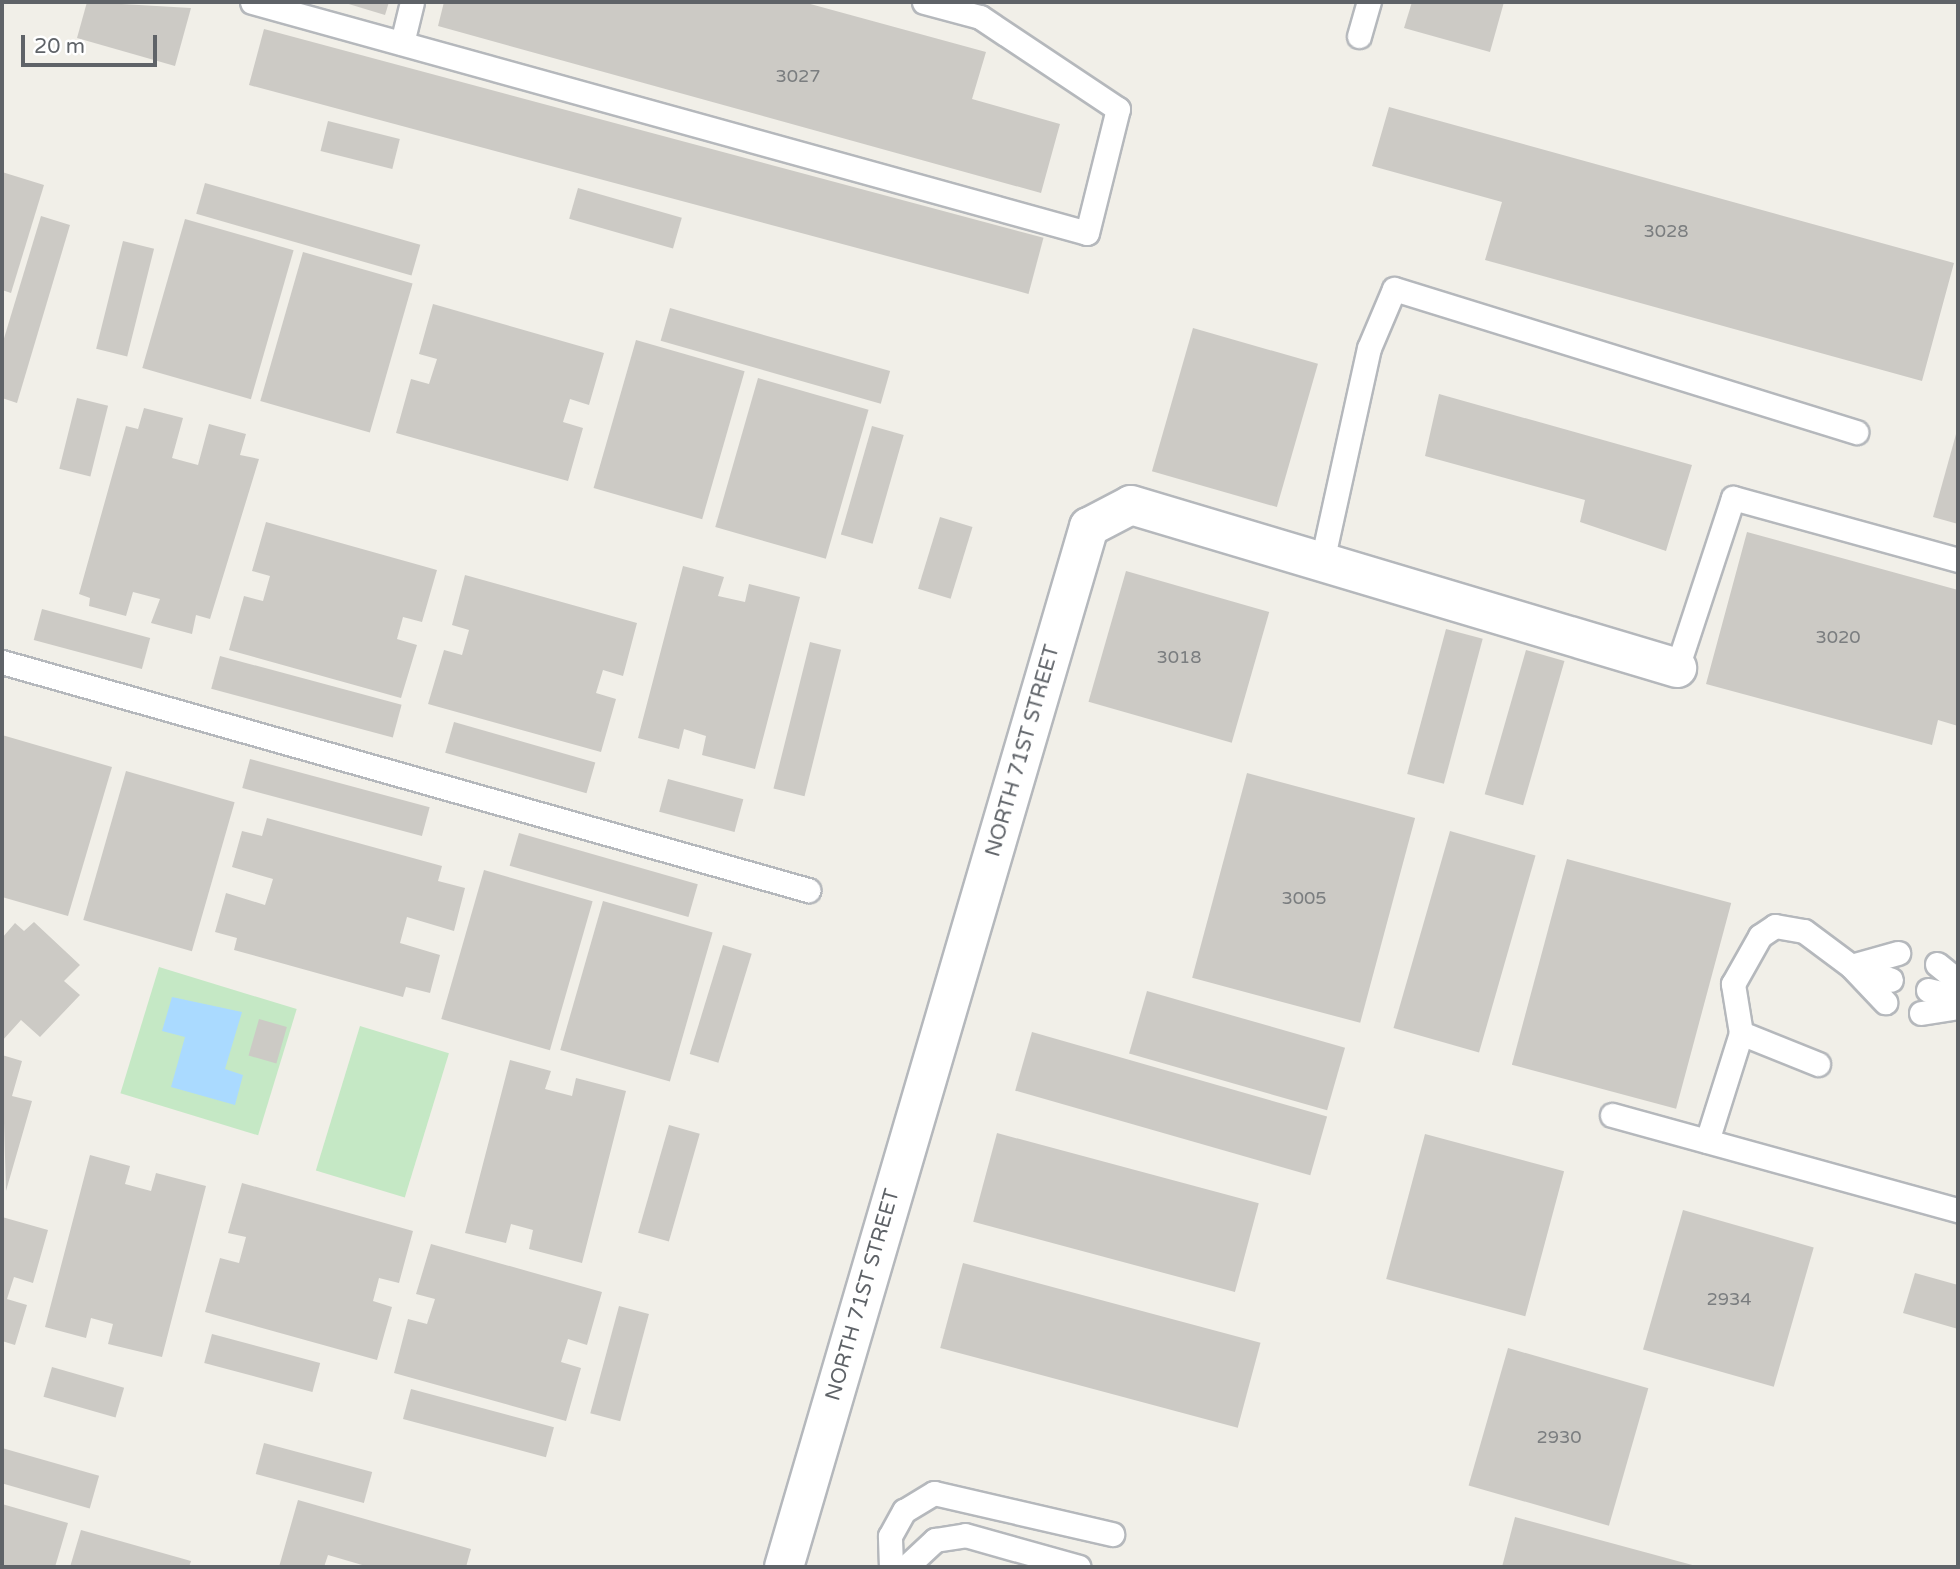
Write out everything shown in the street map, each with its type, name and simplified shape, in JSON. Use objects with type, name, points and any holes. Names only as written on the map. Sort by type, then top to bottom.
[{"type":"street","name":"NORTH 71ST STREET","points":[[784,1567],[1089,527],[1131,505],[1321,566],[1677,668]]},
{"type":"lane","points":[[252,2],[1087,233],[1118,109],[980,17],[925,2]]},
{"type":"lane","points":[[402,43],[412,2]]},
{"type":"lane","points":[[1359,36],[1368,2]]},
{"type":"lane","points":[[1321,566],[1369,348],[1394,289],[1856,432]]},
{"type":"lane","points":[[1677,668],[1733,498],[1958,560]]},
{"type":"lane","points":[[2,662],[808,890]]},
{"type":"lane","points":[[1707,1141],[1741,1033],[1733,984],[1760,936],[1775,926],[1804,931],[1851,966],[1885,1002]]},
{"type":"lane","points":[[1851,966],[1898,953]]},
{"type":"lane","points":[[1937,964],[1958,981]]},
{"type":"lane","points":[[1851,966],[1891,980]]},
{"type":"lane","points":[[1928,990],[1958,997]]},
{"type":"lane","points":[[1922,1013],[1958,1007]]},
{"type":"lane","points":[[1741,1033],[1818,1064]]},
{"type":"lane","points":[[1612,1115],[1958,1210]]},
{"type":"lane","points":[[891,1567],[890,1536],[904,1510],[934,1493],[1112,1534]]},
{"type":"lane","points":[[906,1567],[935,1540],[965,1535],[1079,1567]]},
{"type":"green space","points":[[159,967],[297,1009],[258,1135],[120,1093]]},
{"type":"green space","points":[[360,1026],[449,1053],[405,1198],[316,1170]]},
{"type":"water","points":[[172,997],[242,1012],[225,1069],[243,1075],[235,1105],[171,1087],[185,1037],[162,1031]]},
{"type":"building","points":[[87,2],[191,8],[175,66],[77,38]]},
{"type":"building","points":[[342,2],[389,2],[385,15]]},
{"type":"building","points":[[444,2],[803,2],[986,52],[972,99],[1060,124],[1041,193],[438,26]]},
{"type":"building","points":[[1412,2],[1504,2],[1490,52],[1404,28]]},
{"type":"building","points":[[264,29],[1044,238],[1028,294],[249,85]]},
{"type":"building","points":[[1389,107],[1954,263],[1922,381],[1485,260],[1502,202],[1372,166]]},
{"type":"building","points":[[328,121],[400,139],[392,169],[321,151]]},
{"type":"building","points":[[2,172],[44,185],[11,293],[2,290]]},
{"type":"building","points":[[205,183],[420,245],[412,276],[196,214]]},
{"type":"building","points":[[578,188],[682,218],[673,249],[569,219]]},
{"type":"building","points":[[41,216],[70,225],[17,403],[2,398],[2,345]]},
{"type":"building","points":[[185,219],[294,250],[251,399],[142,368]]},
{"type":"building","points":[[123,241],[154,249],[127,356],[96,349]]},
{"type":"building","points":[[303,252],[413,283],[370,432],[260,401]]},
{"type":"building","points":[[433,304],[604,353],[589,405],[570,399],[563,422],[583,428],[568,481],[396,433],[411,379],[429,384],[437,359],[419,354]]},
{"type":"building","points":[[670,308],[890,371],[881,404],[661,341]]},
{"type":"building","points":[[1193,328],[1318,364],[1277,507],[1152,471]]},
{"type":"building","points":[[636,340],[745,371],[702,519],[594,488]]},
{"type":"building","points":[[758,378],[869,410],[826,559],[715,527]]},
{"type":"building","points":[[1439,394],[1692,465],[1666,551],[1580,522],[1585,500],[1425,456]]},
{"type":"building","points":[[77,398],[108,406],[90,477],[59,469]]},
{"type":"building","points":[[144,408],[183,418],[172,458],[198,465],[209,424],[246,434],[240,455],[259,459],[210,619],[196,615],[192,634],[151,623],[160,599],[133,592],[126,616],[89,606],[90,598],[79,594],[126,426],[138,429]]},
{"type":"building","points":[[872,426],[904,435],[873,544],[841,535]]},
{"type":"building","points":[[1958,427],[1958,524],[1933,517]]},
{"type":"building","points":[[940,517],[973,527],[951,599],[918,589]]},
{"type":"building","points":[[266,522],[437,570],[422,622],[403,617],[397,639],[417,645],[401,698],[229,650],[244,596],[263,601],[270,576],[252,571]]},
{"type":"building","points":[[1747,532],[1958,590],[1958,726],[1938,720],[1932,745],[1706,684]]},
{"type":"building","points":[[683,566],[724,577],[718,596],[745,602],[749,584],[800,597],[755,769],[702,755],[706,736],[684,729],[679,749],[638,738]]},
{"type":"building","points":[[1126,571],[1269,612],[1232,743],[1089,702]]},
{"type":"building","points":[[465,575],[637,623],[623,676],[603,670],[596,693],[616,699],[601,752],[428,704],[444,650],[462,655],[469,630],[452,625]]},
{"type":"building","points":[[42,609],[150,638],[142,669],[34,640]]},
{"type":"building","points":[[1446,629],[1483,639],[1444,784],[1407,774]]},
{"type":"building","points":[[810,642],[841,650],[805,796],[773,789]]},
{"type":"building","points":[[1526,650],[1564,661],[1523,805],[1485,794]]},
{"type":"building","points":[[220,656],[402,705],[393,737],[211,689]]},
{"type":"building","points":[[454,722],[595,763],[586,793],[445,753]]},
{"type":"building","points":[[2,735],[112,767],[68,916],[2,897]]},
{"type":"building","points":[[250,759],[430,807],[422,836],[242,788]]},
{"type":"building","points":[[126,771],[235,802],[192,951],[83,920]]},
{"type":"building","points":[[1247,773],[1415,818],[1360,1023],[1192,978]]},
{"type":"building","points":[[668,779],[743,799],[735,832],[659,812]]},
{"type":"building","points":[[267,818],[442,866],[438,881],[465,888],[454,931],[407,917],[400,943],[440,955],[430,993],[406,987],[403,997],[234,950],[237,938],[215,932],[226,893],[265,905],[273,879],[232,867],[242,831],[262,836]]},
{"type":"building","points":[[1450,831],[1536,856],[1479,1053],[1393,1028]]},
{"type":"building","points":[[519,833],[698,884],[688,917],[510,866]]},
{"type":"building","points":[[1567,859],[1731,903],[1676,1109],[1512,1065]]},
{"type":"building","points":[[484,870],[593,901],[550,1050],[441,1019]]},
{"type":"building","points":[[603,901],[713,932],[670,1081],[560,1050]]},
{"type":"building","points":[[34,922],[80,965],[64,981],[80,995],[40,1037],[21,1020],[2,1041],[2,938],[15,923],[24,931]]},
{"type":"building","points":[[723,945],[752,954],[718,1063],[690,1054]]},
{"type":"building","points":[[1147,991],[1345,1048],[1327,1110],[1129,1053]]},
{"type":"building","points":[[259,1019],[287,1027],[276,1064],[249,1056]]},
{"type":"building","points":[[1032,1032],[1327,1117],[1310,1175],[1015,1091]]},
{"type":"building","points":[[2,1055],[22,1061],[12,1096],[32,1101],[6,1191]]},
{"type":"building","points":[[510,1060],[551,1071],[545,1089],[572,1096],[576,1078],[626,1091],[582,1263],[529,1249],[533,1230],[511,1224],[506,1243],[465,1233]]},
{"type":"building","points":[[669,1125],[700,1134],[669,1241],[638,1233]]},
{"type":"building","points":[[997,1133],[1259,1203],[1235,1292],[973,1222]]},
{"type":"building","points":[[1425,1134],[1564,1171],[1525,1316],[1386,1279]]},
{"type":"building","points":[[90,1155],[130,1166],[125,1184],[151,1191],[156,1173],[206,1186],[162,1357],[108,1344],[113,1324],[91,1318],[86,1338],[45,1327]]},
{"type":"building","points":[[242,1183],[413,1231],[399,1283],[379,1278],[373,1301],[392,1307],[377,1360],[205,1312],[220,1258],[239,1263],[246,1237],[228,1233]]},
{"type":"building","points":[[1683,1210],[1814,1247],[1774,1387],[1643,1349]]},
{"type":"building","points":[[2,1217],[48,1230],[33,1283],[14,1277],[7,1299],[27,1305],[15,1345],[2,1341]]},
{"type":"building","points":[[431,1244],[602,1292],[587,1345],[568,1339],[561,1362],[581,1368],[566,1421],[394,1373],[408,1319],[427,1324],[435,1299],[416,1294]]},
{"type":"building","points":[[963,1263],[1261,1343],[1238,1428],[940,1348]]},
{"type":"building","points":[[1915,1273],[1958,1285],[1958,1329],[1903,1313]]},
{"type":"building","points":[[619,1306],[649,1314],[620,1421],[590,1413]]},
{"type":"building","points":[[212,1334],[320,1363],[312,1392],[204,1363]]},
{"type":"building","points":[[1508,1348],[1648,1388],[1609,1526],[1469,1485]]},
{"type":"building","points":[[52,1367],[124,1388],[116,1417],[43,1397]]},
{"type":"building","points":[[411,1389],[554,1427],[546,1457],[403,1419]]},
{"type":"building","points":[[264,1443],[372,1472],[364,1503],[256,1474]]},
{"type":"building","points":[[2,1448],[99,1476],[90,1509],[2,1483]]},
{"type":"building","points":[[298,1500],[471,1549],[466,1567],[369,1567],[328,1555],[324,1567],[279,1567]]},
{"type":"building","points":[[2,1504],[68,1523],[55,1567],[2,1567]]},
{"type":"building","points":[[1515,1517],[1696,1566],[1696,1567],[1502,1567]]},
{"type":"building","points":[[81,1530],[191,1561],[189,1567],[70,1567]]}]
